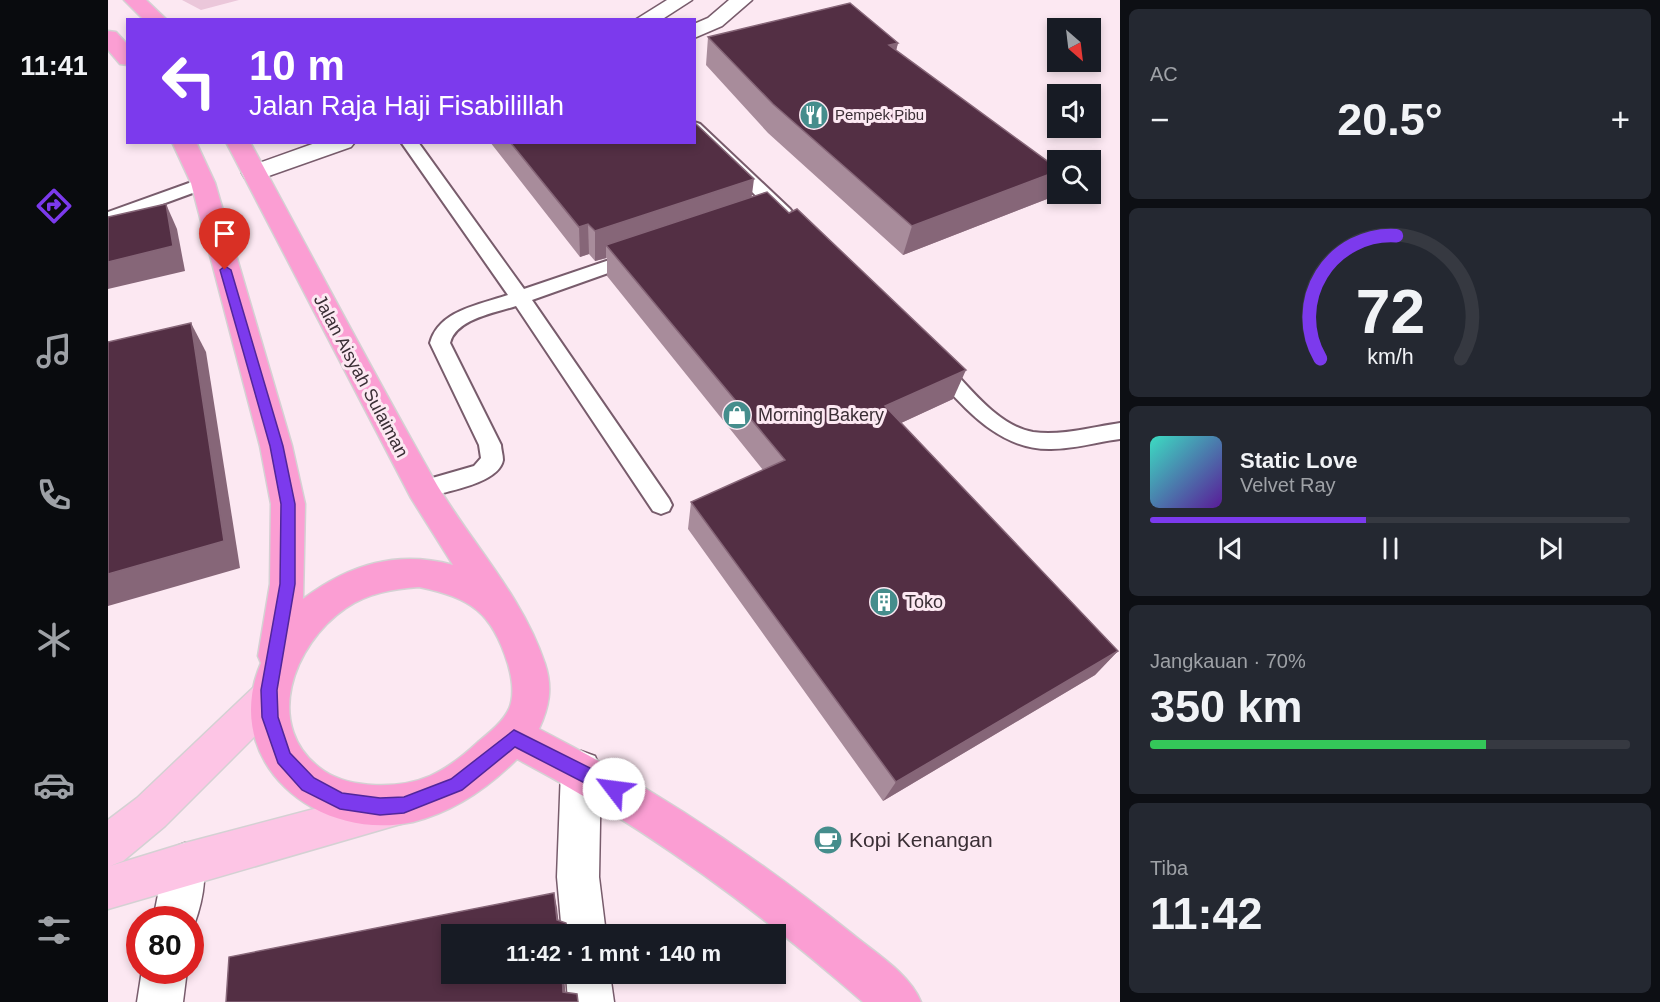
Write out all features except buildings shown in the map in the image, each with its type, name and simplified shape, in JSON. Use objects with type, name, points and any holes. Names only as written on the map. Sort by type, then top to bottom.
[{"type":"highway","points":[[134,0],[155,18]]},
{"type":"highway","points":[[108,37],[126,57]]},
{"type":"highway","points":[[185,144],[203,183],[276,446],[288,504],[290,541],[288,584],[272,682],[270,717],[275,740],[283,758],[308,784],[340,801],[380,806],[404,805],[456,785],[514,738],[581,770],[741,874],[832,944],[898,1002]]},
{"type":"highway","name":"Jalan Aisyah Sulaiman","points":[[239,144],[423,489],[496,602],[513,624],[530,676],[531,695],[526,717],[514,738]]},
{"type":"highway","points":[[272,682],[314,610],[333,597],[375,577],[419,572],[461,580],[496,602]]},
{"type":"main road","points":[[108,846],[152,812],[272,682]]},
{"type":"main road","points":[[108,888],[185,864],[404,805]]},
{"type":"street","points":[[649,18],[682,0]]},
{"type":"street","points":[[696,32],[715,22],[742,0]]},
{"type":"street","points":[[254,173],[337,144]]},
{"type":"street","points":[[581,770],[578,878],[583,924]]},
{"type":"street","points":[[178,906],[185,864]]},
{"type":"street","points":[[160,1002],[163,984]]},
{"type":"street","points":[[589,984],[591,1002]]},
{"type":"lane","points":[[696,129],[796,225]]},
{"type":"lane","points":[[410,144],[519,296],[661,505]]},
{"type":"lane","points":[[108,218],[203,183]]},
{"type":"lane","points":[[756,216],[779,208]]},
{"type":"lane","points":[[423,489],[481,473],[492,460],[490,445],[440,343],[443,331],[459,320],[519,296],[655,250]]},
{"type":"lane","points":[[923,351],[999,427],[1008,432],[1034,440],[1050,441],[1120,431]]},
{"type":"shaded area","points":[[182,0],[239,0],[201,10]]},
{"type":"place","name":"Pempek Pibu","points":[[814,115]]},
{"type":"place","name":"Morning Bakery","points":[[737,415]]},
{"type":"place","name":"Toko","points":[[884,602]]},
{"type":"place","name":"Kopi Kenangan","points":[[828,840]]},
{"type":"route","points":[[225,270],[276,446],[288,504],[290,541],[288,584],[275,667],[269,690],[270,717],[275,740],[283,758],[308,784],[340,801],[380,806],[404,805],[428,798],[456,785],[514,738],[581,770],[614,789]]}]
